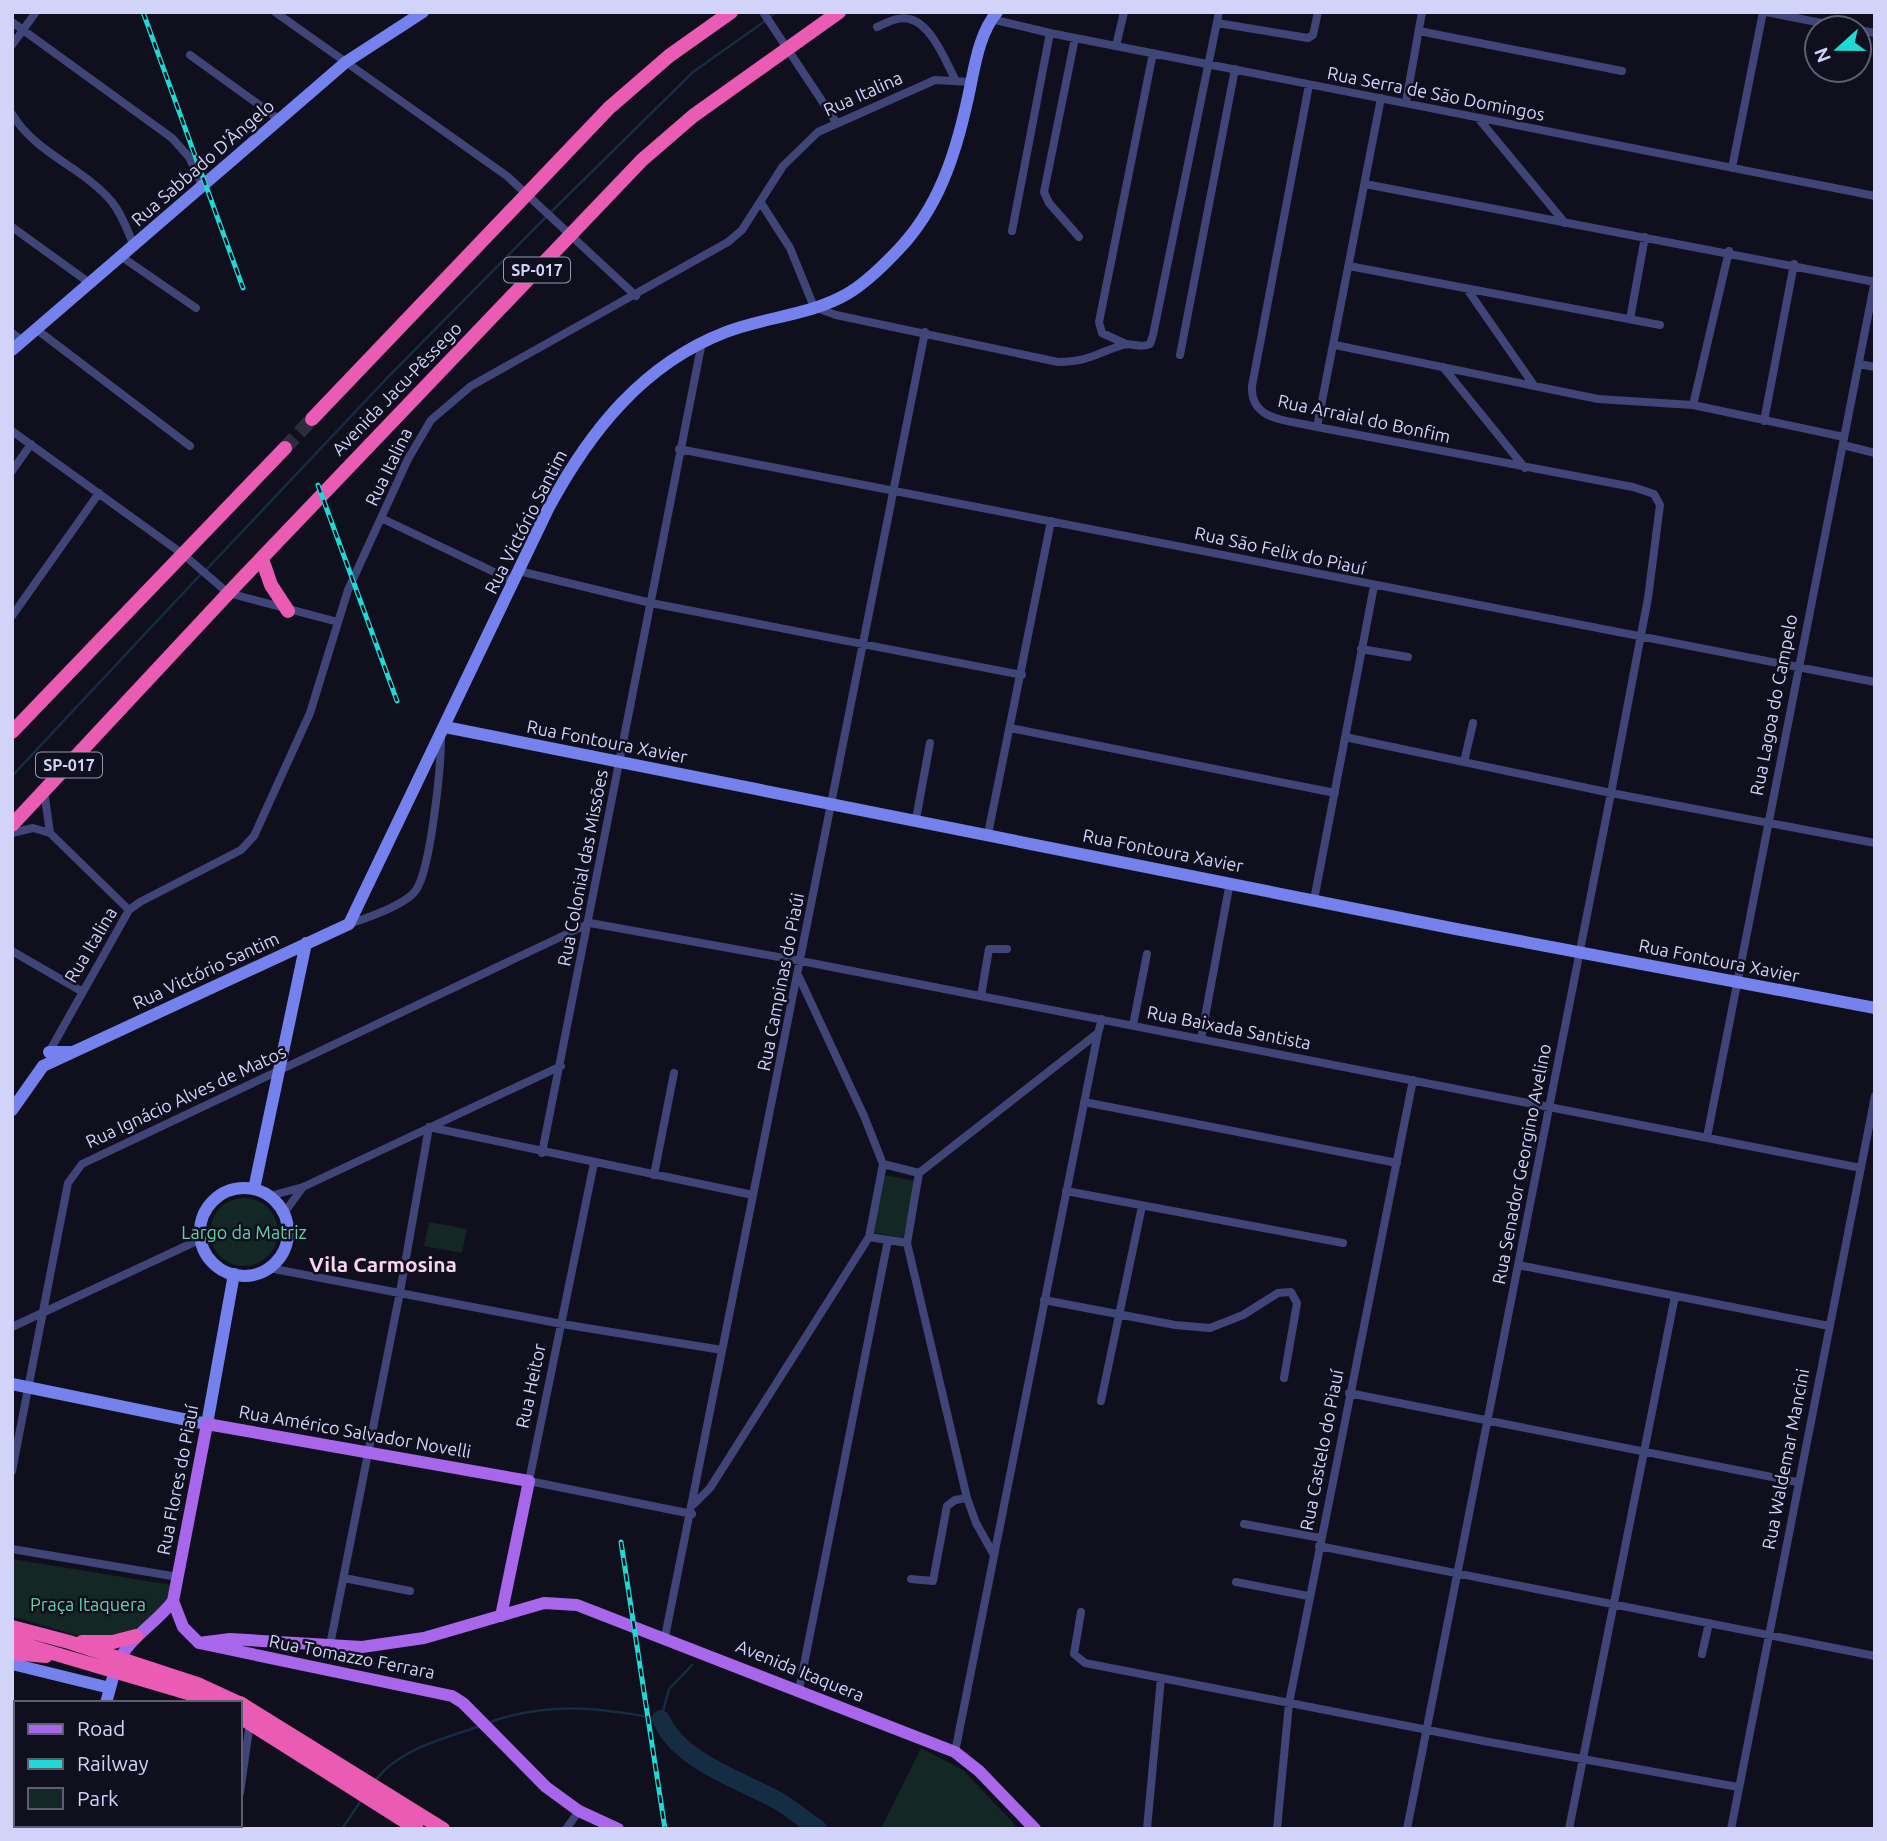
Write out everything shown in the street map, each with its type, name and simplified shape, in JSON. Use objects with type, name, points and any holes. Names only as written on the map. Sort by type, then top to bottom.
[{"type":"highway","points":[[312,419],[630,88],[731,12]]},
{"type":"highway","name":"Avenida Jacu-Pêssego","points":[[12,825],[224,590],[262,559],[567,231],[692,116],[787,46],[839,12]]},
{"type":"highway","points":[[16,726],[188,559],[285,448]]},
{"type":"highway","points":[[262,559],[271,584],[288,611]]},
{"type":"highway","points":[[12,1627],[69,1642],[206,1701]]},
{"type":"highway","points":[[69,1642],[113,1642],[136,1636]]},
{"type":"highway","points":[[12,1641],[80,1660]]},
{"type":"highway","points":[[12,1653],[117,1665],[200,1685],[235,1701]]},
{"type":"highway","points":[[242,1705],[377,1796],[417,1829]]},
{"type":"highway","points":[[245,1719],[359,1784]]},
{"type":"highway","points":[[377,1796],[443,1829]]},
{"type":"main road","name":"Rua Sabbado D'Ângelo","points":[[16,341],[36,329],[91,284],[346,62],[418,13]]},
{"type":"main road","name":"Rua Victório Santim","points":[[43,1066],[349,924],[565,477],[599,427],[633,390],[702,342],[846,295],[898,251],[925,218],[947,173],[983,36],[994,16]]},
{"type":"main road","name":"Rua Fontoura Xavier","points":[[443,732],[832,802],[1314,900],[1875,1008]]},
{"type":"main road","points":[[254,1189],[306,943]]},
{"type":"main road","name":"Rua Victório Santim","points":[[49,1052],[78,1051]]},
{"type":"main road","points":[[12,1110],[43,1066]]},
{"type":"main road","points":[[235,1188],[254,1189],[270,1196],[284,1213],[288,1228],[286,1244],[280,1257],[269,1268],[246,1276],[234,1275],[212,1262],[201,1239],[204,1213],[212,1201],[235,1188]]},
{"type":"main road","name":"Rua Flores do Piauí","points":[[173,1601],[234,1275]]},
{"type":"main road","name":"Rua Américo Salvador Novelli","points":[[12,1384],[207,1424],[529,1481]]},
{"type":"main road","name":"Rua Heitor","points":[[501,1616],[529,1481]]},
{"type":"main road","points":[[506,1592],[523,1608]]},
{"type":"main road","points":[[107,1701],[117,1665],[136,1636],[161,1617],[173,1601]]},
{"type":"main road","points":[[173,1601],[183,1627],[199,1643]]},
{"type":"main road","name":"Avenida Itaquera","points":[[199,1643],[230,1639],[362,1647],[392,1644],[544,1603],[577,1605],[799,1689],[955,1752],[979,1771],[1035,1829]]},
{"type":"main road","name":"Rua Tomazzo Ferrara","points":[[199,1643],[438,1690],[463,1703],[545,1787],[579,1811],[618,1829]]},
{"type":"main road","points":[[12,1664],[110,1688]]},
{"type":"street","points":[[12,46],[36,12]]},
{"type":"street","points":[[275,12],[459,141],[540,206],[636,296]]},
{"type":"street","points":[[763,12],[836,122]]},
{"type":"street","points":[[1116,46],[1124,12]]},
{"type":"street","points":[[1153,53],[1099,322],[1102,333],[1126,344],[1145,347],[1150,344],[1153,335],[1219,12]]},
{"type":"street","points":[[1217,23],[1308,38],[1313,35],[1318,12]]},
{"type":"street","points":[[1406,102],[1422,12]]},
{"type":"street","points":[[1732,168],[1764,12],[1803,20]]},
{"type":"street","name":"Rua Serra de São Domingos","points":[[994,16],[1050,33],[1875,196]]},
{"type":"street","points":[[877,27],[897,19],[910,18],[919,24],[940,51],[955,79]]},
{"type":"street","points":[[12,22],[172,138],[189,157],[203,187]]},
{"type":"street","points":[[1419,30],[1622,71]]},
{"type":"street","points":[[1012,231],[1050,33]]},
{"type":"street","points":[[1075,38],[1044,192],[1049,203],[1079,237]]},
{"type":"street","points":[[190,55],[280,120]]},
{"type":"street","points":[[1180,355],[1235,69]]},
{"type":"street","name":"Rua Italina","points":[[43,1066],[129,910],[248,844],[307,722],[348,590],[414,447],[445,406],[471,386],[636,296],[728,242],[742,230],[796,149],[836,122],[923,85],[955,79],[971,82]]},
{"type":"street","name":"Rua Arraial do Bonfim","points":[[1309,85],[1252,396],[1257,409],[1266,415],[1317,427],[1645,490],[1654,494],[1660,505]]},
{"type":"street","points":[[1317,427],[1381,97]]},
{"type":"street","points":[[12,114],[26,134],[45,151],[88,180],[112,202],[134,246]]},
{"type":"street","points":[[1478,118],[1565,223]]},
{"type":"street","points":[[1365,184],[1875,281]]},
{"type":"street","points":[[761,203],[794,256],[814,307],[852,319],[925,332],[1058,362],[1095,358],[1126,344]]},
{"type":"street","points":[[12,227],[91,284]]},
{"type":"street","points":[[1630,319],[1645,237]]},
{"type":"street","points":[[1693,405],[1728,251]]},
{"type":"street","points":[[122,257],[196,308]]},
{"type":"street","points":[[1764,421],[1794,264]]},
{"type":"street","points":[[1349,266],[1660,325]]},
{"type":"street","name":"Rua Lagoa do Campelo","points":[[1707,1137],[1797,667],[1875,281]]},
{"type":"street","points":[[1466,288],[1533,384]]},
{"type":"street","points":[[36,329],[190,446]]},
{"type":"street","name":"Rua Campinas do Piaúi","points":[[665,1637],[799,977],[892,488],[925,332]]},
{"type":"street","name":"Rua Colonial das Missões","points":[[542,1153],[590,923],[679,449],[702,342]]},
{"type":"street","points":[[1335,345],[1623,403],[1693,405],[1844,441],[1875,453]]},
{"type":"street","points":[[1859,364],[1875,367]]},
{"type":"street","points":[[1443,367],[1525,468]]},
{"type":"street","points":[[12,431],[188,559],[224,590],[288,611],[338,622]]},
{"type":"street","points":[[12,471],[31,444]]},
{"type":"street","name":"Rua São Felix do Piauí","points":[[679,449],[892,488],[1374,586],[1875,682]]},
{"type":"street","points":[[12,616],[99,493]]},
{"type":"street","name":"Rua Senador Georgino Avelino","points":[[1407,1829],[1612,793],[1660,505]]},
{"type":"street","points":[[381,519],[517,577],[1022,674]]},
{"type":"street","points":[[988,834],[1051,521]]},
{"type":"street","points":[[1314,900],[1374,586]]},
{"type":"street","points":[[1361,649],[1408,657]]},
{"type":"street","points":[[1464,762],[1473,723]]},
{"type":"street","points":[[1010,728],[1335,793]]},
{"type":"street","name":"Rua Victório Santim","points":[[349,924],[405,899],[416,891],[433,818],[443,732]]},
{"type":"street","points":[[1345,737],[1612,793],[1875,843]]},
{"type":"street","points":[[916,819],[930,743]]},
{"type":"street","points":[[44,791],[50,833]]},
{"type":"street","points":[[12,833],[33,828],[50,833],[129,910]]},
{"type":"street","points":[[1200,1040],[1230,882]]},
{"type":"street","name":"Rua Baixada Santista","points":[[590,923],[1102,1019],[1861,1168]]},
{"type":"street","name":"Rua Ignácio Alves de Matos","points":[[12,1471],[68,1183],[75,1171],[90,1160],[590,923]]},
{"type":"street","points":[[981,996],[989,949],[1007,949]]},
{"type":"street","points":[[12,951],[82,991]]},
{"type":"street","points":[[1133,1025],[1147,954]]},
{"type":"street","points":[[694,1504],[710,1488],[870,1237],[883,1164],[864,1116],[799,977]]},
{"type":"street","points":[[955,1752],[1102,1019]]},
{"type":"street","points":[[994,1555],[976,1523],[967,1498],[907,1243],[919,1173],[1098,1033]]},
{"type":"street","points":[[270,1196],[303,1187],[561,1066]]},
{"type":"street","points":[[654,1175],[674,1073]]},
{"type":"street","name":"Rua Castelo do Piauí","points":[[1277,1829],[1289,1703],[1308,1596],[1413,1080]]},
{"type":"street","name":"Rua Waldemar Mancini","points":[[1731,1829],[1797,1482],[1875,1096]]},
{"type":"street","points":[[1084,1102],[1397,1163]]},
{"type":"street","points":[[429,1126],[542,1153],[753,1195]]},
{"type":"street","points":[[330,1645],[400,1292],[429,1126]]},
{"type":"street","name":"Rua Heitor","points":[[529,1481],[594,1163]]},
{"type":"street","points":[[883,1164],[919,1173]]},
{"type":"street","points":[[284,1213],[303,1187]]},
{"type":"street","points":[[1066,1191],[1343,1243]]},
{"type":"street","points":[[1101,1401],[1142,1206]]},
{"type":"street","points":[[870,1237],[907,1243]]},
{"type":"street","points":[[12,1327],[201,1239]]},
{"type":"street","points":[[799,1689],[888,1240]]},
{"type":"street","points":[[1518,1265],[1829,1326]]},
{"type":"street","points":[[269,1268],[562,1324],[722,1350]]},
{"type":"street","points":[[1044,1300],[1210,1328],[1243,1315],[1278,1293],[1290,1292],[1297,1303],[1284,1378]]},
{"type":"street","points":[[1569,1829],[1675,1296]]},
{"type":"street","points":[[1349,1393],[1643,1449],[1797,1482]]},
{"type":"street","name":"Rua Américo Salvador Novelli","points":[[529,1481],[692,1514]]},
{"type":"street","points":[[911,1579],[933,1581],[947,1506],[955,1500],[967,1498]]},
{"type":"street","points":[[1244,1524],[1456,1572],[1875,1656]]},
{"type":"street","points":[[12,1549],[178,1577]]},
{"type":"street","points":[[344,1578],[410,1591]]},
{"type":"street","points":[[1236,1582],[1308,1596]]},
{"type":"street","points":[[1082,1612],[1074,1648],[1075,1658],[1161,1678],[1426,1730],[1738,1787]]},
{"type":"street","points":[[1702,1654],[1709,1623]]},
{"type":"street","points":[[1147,1829],[1161,1678]]},
{"type":"street","points":[[242,1763],[245,1719]]},
{"type":"street","points":[[566,1829],[579,1811]]},
{"type":"green space","points":[[884,1175],[915,1181],[903,1239],[872,1232]]},
{"type":"green space","name":"Largo da Matriz","points":[[244,1198],[257,1201],[268,1208],[275,1219],[278,1232],[275,1245],[268,1256],[257,1263],[244,1266],[231,1263],[220,1256],[213,1245],[210,1232],[213,1219],[220,1208],[231,1201]]},
{"type":"green space","points":[[429,1222],[467,1229],[462,1253],[424,1246]]},
{"type":"green space","name":"Praça Itaquera","points":[[12,1559],[172,1585],[163,1606],[136,1629],[119,1636],[85,1636],[12,1617]]},
{"type":"green space","points":[[921,1748],[963,1770],[1019,1829],[881,1829]]},
{"type":"waterway","points":[[770,17],[776,12]]},
{"type":"waterway","points":[[551,212],[693,72],[765,21]]},
{"type":"waterway","points":[[206,570],[387,378],[546,217]]},
{"type":"waterway","points":[[12,776],[201,574]]},
{"type":"waterway","points":[[490,1722],[533,1711],[575,1708],[661,1719],[669,1689],[692,1665]]},
{"type":"waterway","points":[[661,1719],[669,1733],[694,1757],[779,1801],[818,1829]]},
{"type":"waterway","points":[[374,1782],[395,1761],[408,1753],[480,1726]]},
{"type":"waterway","points":[[342,1829],[362,1799]]},
{"type":"tunnel","points":[[285,448],[312,419]]},
{"type":"railway","points":[[143,12],[243,288]]},
{"type":"railway","points":[[318,485],[397,701]]},
{"type":"railway","points":[[621,1542],[665,1829]]},
{"type":"district","name":"Vila Carmosina","points":[[383,1265]]}]
